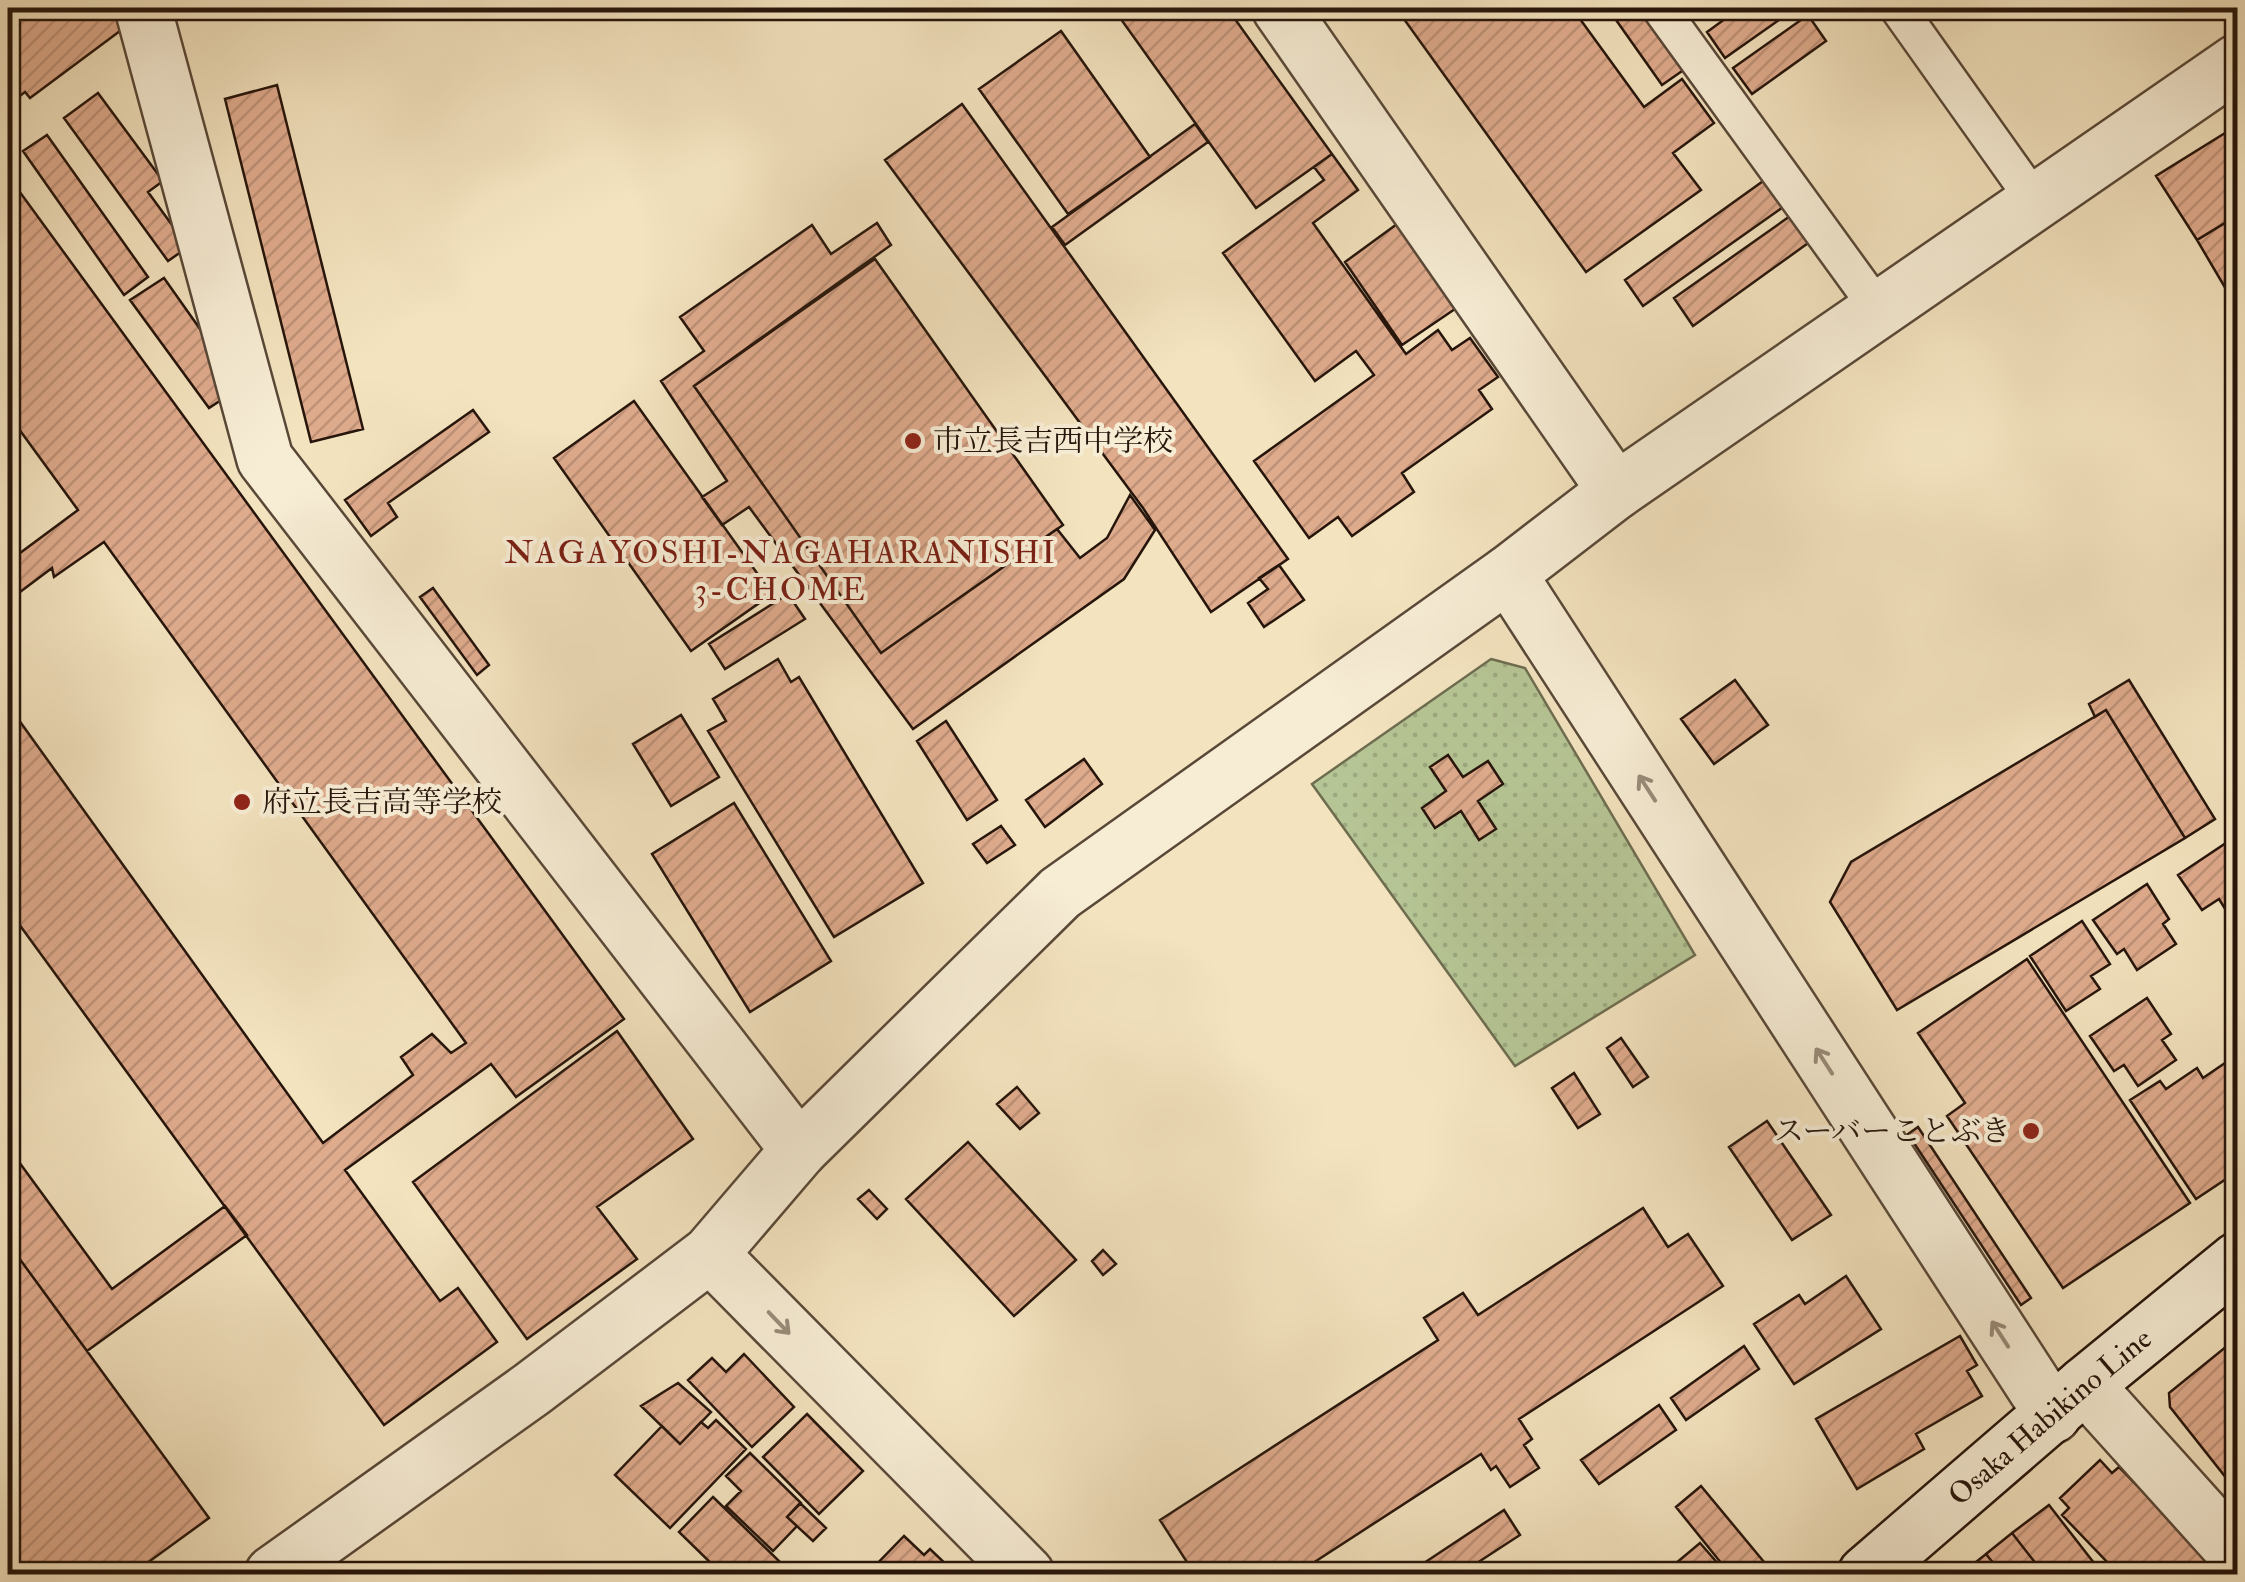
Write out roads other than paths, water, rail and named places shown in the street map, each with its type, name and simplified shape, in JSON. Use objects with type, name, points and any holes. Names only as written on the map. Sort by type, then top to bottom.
[{"type":"street","points":[[143,8],[264,459],[799,1150]]},
{"type":"street","points":[[1280,8],[1616,491]]},
{"type":"street","points":[[273,1574],[532,1389],[710,1254],[799,1150],[1060,893],[1508,574],[1616,491],[2238,62]]},
{"type":"street","points":[[1508,574],[2069,1400],[2238,1555]]},
{"type":"street","points":[[710,1254],[1026,1574]]},
{"type":"street","name":"Osaka Habikino Line","points":[[1866,1574],[2238,1260]]},
{"type":"lane","points":[[1660,8],[1880,310]]},
{"type":"lane","points":[[1898,8],[2035,202]]},
{"type":"place","name":"市立長吉西中学校","points":[[913,441]]},
{"type":"place","name":"府立長吉高等学校","points":[[242,802]]},
{"type":"place","name":"スーバーことぶき","points":[[2031,1131]]},
{"type":"district","name":"NAGAYOSHI-NAGAHARANISHI 3-CHOME","points":[[781,570]]}]
